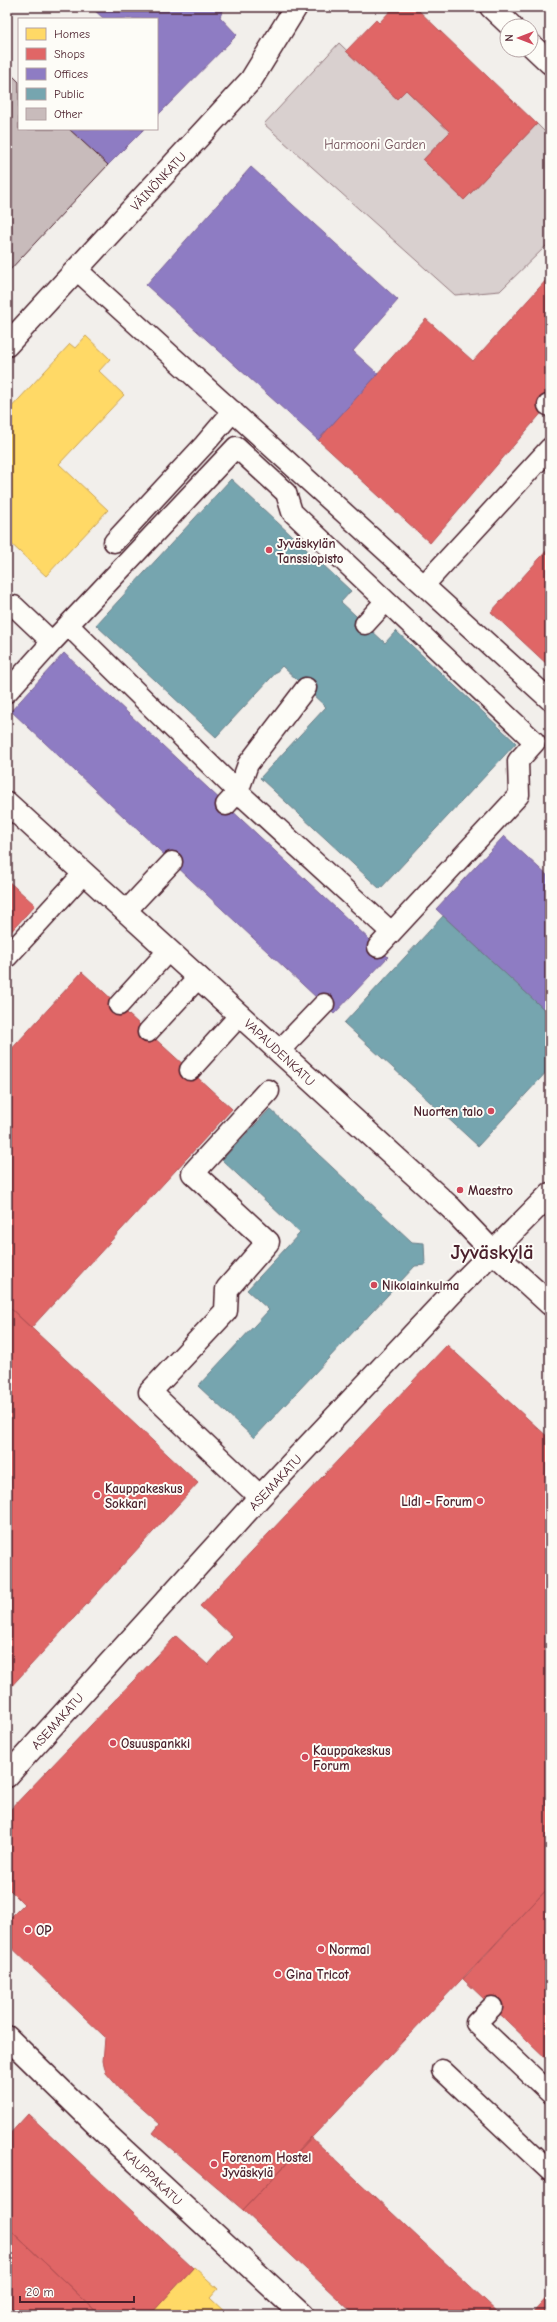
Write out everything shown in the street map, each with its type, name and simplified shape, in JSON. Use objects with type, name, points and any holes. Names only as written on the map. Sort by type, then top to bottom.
[{"type":"street","name":"VÄINÖNKATU","points":[[7,345],[250,80],[296,7]]},
{"type":"street","points":[[491,7],[503,18]]},
{"type":"street","points":[[539,53],[550,63]]},
{"type":"street","name":"VAPAUDENKATU","points":[[7,803],[450,1208],[493,1252],[550,1304]]},
{"type":"street","points":[[260,1497],[150,1392],[226,1311],[227,1289],[268,1242],[193,1173],[268,1091]]},
{"type":"street","name":"ASEMAKATU","points":[[7,1776],[260,1497],[454,1291],[550,1194]]},
{"type":"street","name":"KAUPPAKATU","points":[[7,2036],[101,2129],[302,2315]]},
{"type":"lane","points":[[76,270],[549,696]]},
{"type":"lane","points":[[114,542],[204,445],[233,411]]},
{"type":"lane","points":[[7,692],[52,642],[69,626],[236,447],[286,494],[292,512],[535,742],[518,761],[519,795],[378,947]]},
{"type":"lane","points":[[424,585],[550,448]]},
{"type":"lane","points":[[365,624],[386,601]]},
{"type":"lane","points":[[7,607],[14,606],[52,642]]},
{"type":"lane","points":[[69,626],[232,799],[392,932]]},
{"type":"lane","points":[[232,799],[248,764],[306,688]]},
{"type":"lane","points":[[126,911],[172,862]]},
{"type":"lane","points":[[7,956],[84,873]]},
{"type":"lane","points":[[119,1005],[169,950]]},
{"type":"lane","points":[[148,1032],[199,977]]},
{"type":"lane","points":[[279,1051],[324,1004]]},
{"type":"lane","points":[[190,1070],[240,1015]]},
{"type":"lane","points":[[492,2007],[476,2024],[550,2093]]},
{"type":"lane","points":[[442,2070],[550,2171]]},
{"type":"green space","name":"Harmooni Garden","points":[[339,43],[397,99],[406,90],[450,132],[423,160],[464,200],[537,124],[550,137],[550,242],[500,291],[455,295],[264,124]]},
{"type":"building: Homes","points":[[86,336],[110,359],[99,371],[124,395],[59,464],[108,510],[46,576],[7,540],[7,412],[70,344],[75,348]]},
{"type":"building: Homes","points":[[194,2267],[218,2289],[210,2298],[228,2315],[150,2315]]},
{"type":"building: Shops","points":[[394,7],[415,7],[537,124],[464,200],[423,160],[450,132],[406,90],[397,99],[346,51],[376,20],[379,23]]},
{"type":"building: Shops","points":[[548,278],[550,280],[550,403],[430,543],[318,440],[426,319],[473,361]]},
{"type":"building: Shops","points":[[550,547],[550,667],[491,612]]},
{"type":"building: Shops","points":[[7,880],[35,905],[7,936]]},
{"type":"building: Shops","points":[[82,972],[232,1109],[31,1328],[7,1305],[7,1054]]},
{"type":"building: Shops","name":"Kauppakeskus Sokkari","points":[[7,1305],[198,1483],[7,1691]]},
{"type":"building: Shops","name":"Kauppakeskus Forum","points":[[447,1345],[550,1439],[550,1886],[243,2210],[153,2133],[160,2124],[120,2089],[106,2073],[103,2061],[105,2037],[7,1943],[7,1921],[24,1904],[10,1890],[7,1892],[7,1813],[176,1636],[208,1665],[233,1637],[200,1606]]},
{"type":"building: Shops","points":[[550,1886],[550,2062],[463,1979]]},
{"type":"building: Shops","points":[[28,2114],[193,2268],[150,2315],[100,2315],[7,2227],[7,2137]]},
{"type":"building: Shops","points":[[311,2137],[501,2315],[355,2315],[243,2210]]},
{"type":"building: Shops","points":[[7,2227],[100,2315],[7,2315]]},
{"type":"building: Shops","points":[[550,2294],[550,2315],[531,2315]]},
{"type":"building: Offices","points":[[91,7],[224,7],[220,17],[237,35],[158,115],[158,18],[103,18]]},
{"type":"building: Offices","points":[[70,130],[143,130],[108,165]]},
{"type":"building: Offices","points":[[251,167],[398,300],[353,351],[378,374],[318,440],[146,285]]},
{"type":"building: Offices","points":[[64,653],[388,957],[334,1014],[11,711]]},
{"type":"building: Offices","points":[[504,836],[550,878],[550,1015],[436,909]]},
{"type":"building: Public","points":[[231,479],[351,591],[341,602],[385,643],[396,631],[516,743],[380,889],[260,778],[326,707],[282,666],[216,737],[96,625]]},
{"type":"building: Public","points":[[443,916],[550,1015],[550,1068],[478,1146],[344,1023]]},
{"type":"building: Public","name":"Nikolainkulma","points":[[270,1109],[412,1242],[424,1243],[425,1265],[415,1266],[254,1438],[198,1386],[269,1310],[247,1290],[300,1233],[222,1160]]},
{"type":"building: Other","points":[[7,70],[18,81],[18,130],[70,130],[108,165],[7,273]]},
{"type":"place","name":"Jyväskylän Tanssiopisto","points":[[269,550]]},
{"type":"place","name":"Nuorten talo","points":[[491,1111]]},
{"type":"place","name":"Maestro","points":[[460,1190]]},
{"type":"place","name":"Nikolainkulma","points":[[374,1285]]},
{"type":"place","name":"Kauppakeskus Sokkari","points":[[97,1495]]},
{"type":"place","name":"Lidl - Forum","points":[[480,1501]]},
{"type":"place","name":"Osuuspankki","points":[[113,1743]]},
{"type":"place","name":"Kauppakeskus Forum","points":[[305,1757]]},
{"type":"place","name":"OP","points":[[28,1930]]},
{"type":"place","name":"Normal","points":[[321,1949]]},
{"type":"place","name":"Gina Tricot","points":[[278,1974]]},
{"type":"place","name":"Forenom Hostel Jyväskylä","points":[[214,2164]]},
{"type":"district","name":"Jyväskylä","points":[[492,1252]]}]
